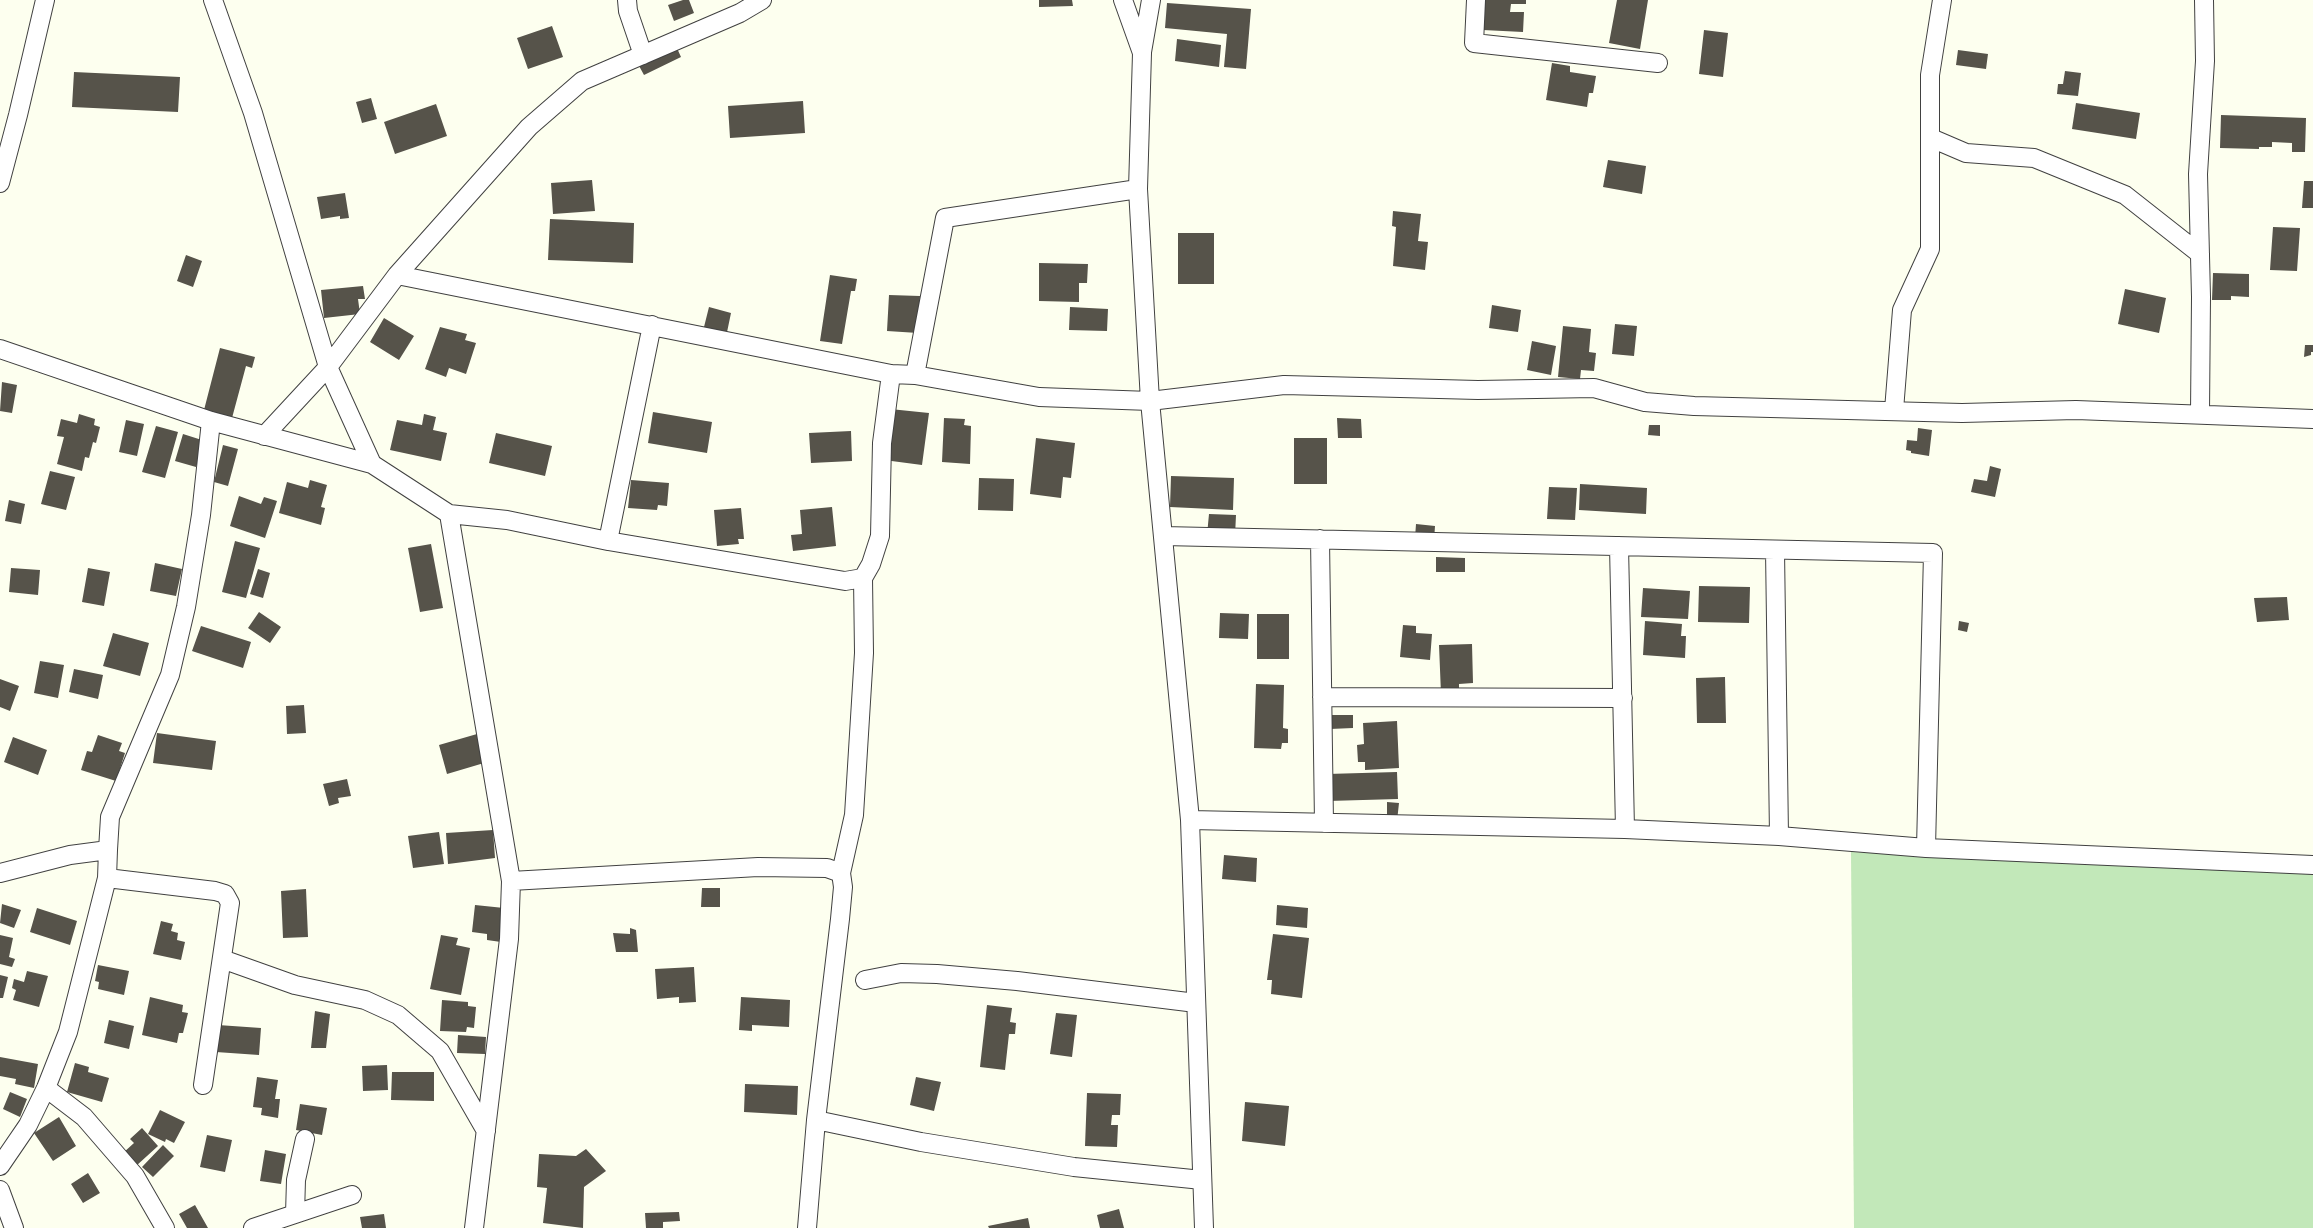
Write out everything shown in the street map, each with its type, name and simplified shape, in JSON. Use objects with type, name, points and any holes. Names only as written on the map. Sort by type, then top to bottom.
[{"type":"street","points":[[0,183],[45,0]]},
{"type":"street","points":[[213,0],[253,113],[328,367],[372,464]]},
{"type":"street","points":[[627,0],[628,11],[643,55]]},
{"type":"street","points":[[264,436],[328,367],[397,275],[529,127],[582,81],[740,13],[762,0]]},
{"type":"street","points":[[1123,0],[1142,53]]},
{"type":"street","points":[[1151,0],[1142,53],[1138,189],[1150,401],[1190,820],[1204,1228]]},
{"type":"street","points":[[1476,0],[1474,43],[1658,63]]},
{"type":"street","points":[[1894,410],[1902,310],[1930,249],[1930,75],[1942,0]]},
{"type":"street","points":[[2200,413],[2198,174],[2205,61],[2204,0]]},
{"type":"street","points":[[1931,138],[1966,153],[2034,158],[2125,195],[2200,254]]},
{"type":"street","points":[[915,375],[945,218],[1138,189]]},
{"type":"street","points":[[397,275],[891,374],[915,375],[1039,397],[1150,401],[1284,385],[1478,390],[1594,388],[1645,402],[1694,406],[1962,413],[2076,410],[2313,419]]},
{"type":"street","points":[[608,541],[652,325]]},
{"type":"street","points":[[0,349],[211,421],[372,464],[449,514],[507,520],[608,541],[845,581],[863,578]]},
{"type":"street","points":[[807,1228],[816,1120],[840,919],[843,887],[841,873],[854,815],[864,653],[863,578],[871,564],[880,537],[882,443],[891,374]]},
{"type":"street","points":[[0,1166],[28,1125],[46,1088],[68,1032],[106,878],[110,816],[170,675],[186,608],[201,515],[211,421]]},
{"type":"street","points":[[449,514],[511,881],[509,939],[474,1228]]},
{"type":"street","points":[[1163,536],[1933,553],[1926,848]]},
{"type":"street","points":[[1320,539],[1324,823]]},
{"type":"street","points":[[1619,546],[1625,829]]},
{"type":"street","points":[[1775,550],[1779,836]]},
{"type":"street","points":[[1322,697],[1623,698]]},
{"type":"street","points":[[1190,820],[1625,829],[1779,836],[1926,848],[2313,865]]},
{"type":"street","points":[[0,873],[70,855],[108,850]]},
{"type":"street","points":[[511,881],[758,867],[828,868],[841,873]]},
{"type":"street","points":[[106,878],[215,891],[225,894],[230,903],[203,1085]]},
{"type":"street","points":[[222,959],[295,985],[365,1000],[398,1015],[440,1051],[486,1131]]},
{"type":"street","points":[[865,980],[901,974],[938,974],[1017,981],[1196,1003]]},
{"type":"street","points":[[46,1088],[84,1117],[135,1176],[165,1228]]},
{"type":"street","points":[[816,1120],[921,1142],[1074,1167],[1202,1180]]},
{"type":"street","points":[[295,1214],[296,1180],[305,1139]]},
{"type":"street","points":[[0,1190],[14,1228]]},
{"type":"street","points":[[253,1228],[352,1195]]},
{"type":"green space","points":[[1851,852],[2313,873],[2313,1228],[1854,1228]]},
{"type":"building","points":[[689,0],[694,13],[674,21],[668,5]]},
{"type":"building","points":[[1039,0],[1072,0],[1073,6],[1039,7]]},
{"type":"building","points":[[1484,0],[1526,0],[1526,4],[1511,4],[1510,12],[1524,12],[1523,32],[1483,30]]},
{"type":"building","points":[[1617,0],[1648,0],[1640,49],[1609,43]]},
{"type":"building","points":[[1167,3],[1251,9],[1246,69],[1224,67],[1227,34],[1165,28]]},
{"type":"building","points":[[552,26],[563,57],[528,69],[517,38]]},
{"type":"building","points":[[1704,30],[1728,33],[1723,77],[1699,74]]},
{"type":"building","points":[[1177,39],[1221,45],[1219,67],[1175,61]]},
{"type":"building","points":[[676,46],[681,57],[644,75],[638,64]]},
{"type":"building","points":[[1958,50],[1988,54],[1986,69],[1956,65]]},
{"type":"building","points":[[1552,63],[1570,66],[1570,72],[1596,76],[1593,93],[1589,93],[1587,107],[1546,100]]},
{"type":"building","points":[[2065,71],[2081,73],[2078,96],[2057,94],[2058,84],[2063,84]]},
{"type":"building","points":[[74,72],[180,77],[178,112],[72,107]]},
{"type":"building","points":[[371,98],[377,119],[362,123],[356,102]]},
{"type":"building","points":[[803,101],[805,133],[730,138],[728,106]]},
{"type":"building","points":[[2076,103],[2140,113],[2136,139],[2072,129]]},
{"type":"building","points":[[436,104],[447,136],[395,154],[384,122]]},
{"type":"building","points":[[2221,115],[2306,118],[2305,152],[2292,152],[2292,143],[2272,142],[2272,147],[2259,147],[2259,149],[2220,148]]},
{"type":"building","points":[[1608,160],[1646,166],[1642,194],[1603,187]]},
{"type":"building","points":[[592,180],[595,211],[553,214],[551,183]]},
{"type":"building","points":[[2304,181],[2313,181],[2313,208],[2302,208]]},
{"type":"building","points":[[345,193],[349,218],[340,219],[340,216],[321,219],[317,197]]},
{"type":"building","points":[[1393,211],[1421,214],[1418,241],[1428,242],[1425,270],[1393,266],[1396,227],[1392,226]]},
{"type":"building","points":[[550,219],[634,223],[633,263],[548,260]]},
{"type":"building","points":[[2273,227],[2300,228],[2297,271],[2270,270]]},
{"type":"building","points":[[1178,233],[1214,233],[1214,284],[1178,284]]},
{"type":"building","points":[[186,255],[202,261],[193,287],[177,281]]},
{"type":"building","points":[[1039,263],[1088,264],[1087,283],[1079,283],[1079,302],[1039,301]]},
{"type":"building","points":[[2213,273],[2249,274],[2249,297],[2231,296],[2231,300],[2212,300]]},
{"type":"building","points":[[830,275],[857,279],[855,291],[851,291],[842,344],[820,341]]},
{"type":"building","points":[[363,286],[365,299],[358,299],[360,314],[324,318],[321,290]]},
{"type":"building","points":[[2125,289],[2166,298],[2159,333],[2118,324]]},
{"type":"building","points":[[889,295],[920,296],[918,333],[887,331]]},
{"type":"building","points":[[1492,305],[1521,310],[1518,332],[1489,328]]},
{"type":"building","points":[[709,307],[731,313],[726,337],[703,331]]},
{"type":"building","points":[[1070,307],[1108,309],[1107,331],[1069,330]]},
{"type":"building","points":[[384,318],[414,336],[399,360],[370,342]]},
{"type":"building","points":[[1615,324],[1637,326],[1634,356],[1612,354]]},
{"type":"building","points":[[1563,326],[1591,329],[1589,352],[1596,353],[1594,371],[1581,370],[1580,379],[1558,377]]},
{"type":"building","points":[[440,327],[467,334],[465,340],[476,343],[466,374],[449,368],[446,377],[425,369]]},
{"type":"building","points":[[1532,341],[1556,346],[1551,375],[1527,370]]},
{"type":"building","points":[[2305,345],[2313,345],[2313,352],[2304,357]]},
{"type":"building","points":[[220,348],[255,357],[252,368],[246,366],[232,418],[204,410]]},
{"type":"building","points":[[2,382],[17,385],[12,413],[0,411]]},
{"type":"building","points":[[890,409],[929,413],[922,465],[884,460]]},
{"type":"building","points":[[653,412],[712,422],[707,453],[648,443]]},
{"type":"building","points":[[79,414],[95,419],[94,425],[100,427],[89,458],[85,457],[82,471],[57,464],[64,437],[57,436],[61,419],[77,423]]},
{"type":"building","points":[[424,414],[436,417],[433,430],[447,433],[441,461],[390,450],[397,420],[422,425]]},
{"type":"building","points":[[944,418],[965,419],[964,425],[971,426],[970,464],[942,462]]},
{"type":"building","points":[[1337,418],[1361,419],[1362,438],[1338,438]]},
{"type":"building","points":[[126,420],[144,424],[137,456],[119,452]]},
{"type":"building","points":[[1649,425],[1660,425],[1660,436],[1648,435]]},
{"type":"building","points":[[156,426],[178,432],[165,478],[142,472]]},
{"type":"building","points":[[1918,428],[1932,430],[1929,456],[1906,450],[1907,440],[1917,441]]},
{"type":"building","points":[[851,431],[852,461],[811,463],[809,433]]},
{"type":"building","points":[[496,433],[552,446],[545,476],[489,463]]},
{"type":"building","points":[[183,434],[205,441],[196,467],[175,461]]},
{"type":"building","points":[[1036,438],[1075,443],[1071,478],[1063,477],[1061,498],[1030,494]]},
{"type":"building","points":[[1294,438],[1327,438],[1327,484],[1294,484]]},
{"type":"building","points":[[223,445],[238,449],[228,486],[214,482]]},
{"type":"building","points":[[1990,466],[2001,469],[1995,497],[1971,492],[1974,479],[1987,481]]},
{"type":"building","points":[[50,471],[75,477],[66,510],[41,504]]},
{"type":"building","points":[[1171,476],[1234,478],[1233,510],[1170,507]]},
{"type":"building","points":[[979,478],[1014,479],[1013,511],[978,510]]},
{"type":"building","points":[[310,480],[327,485],[321,507],[325,508],[321,525],[279,513],[287,482],[308,488]]},
{"type":"building","points":[[631,480],[669,483],[667,506],[658,505],[657,510],[628,508]]},
{"type":"building","points":[[1580,484],[1647,488],[1646,514],[1579,510]]},
{"type":"building","points":[[1549,487],[1577,488],[1575,520],[1547,519]]},
{"type":"building","points":[[239,496],[261,504],[264,497],[277,501],[265,538],[230,526]]},
{"type":"building","points":[[9,500],[25,504],[21,524],[5,521]]},
{"type":"building","points":[[832,507],[836,546],[793,551],[791,535],[802,534],[800,510]]},
{"type":"building","points":[[741,508],[744,539],[738,539],[739,544],[717,546],[714,510]]},
{"type":"building","points":[[1209,514],[1236,515],[1235,536],[1207,535]]},
{"type":"building","points":[[1416,524],[1435,526],[1434,541],[1415,538]]},
{"type":"building","points":[[235,541],[260,548],[246,598],[222,592]]},
{"type":"building","points":[[431,544],[443,608],[420,612],[408,548]]},
{"type":"building","points":[[1436,557],[1465,558],[1465,572],[1436,572]]},
{"type":"building","points":[[155,563],[182,569],[176,596],[150,591]]},
{"type":"building","points":[[11,568],[40,570],[38,595],[9,592]]},
{"type":"building","points":[[88,568],[110,572],[104,606],[82,602]]},
{"type":"building","points":[[258,569],[270,573],[263,598],[250,594]]},
{"type":"building","points":[[1699,586],[1750,587],[1749,623],[1698,622]]},
{"type":"building","points":[[1643,588],[1690,591],[1688,619],[1641,617]]},
{"type":"building","points":[[2287,597],[2289,620],[2257,622],[2254,598]]},
{"type":"building","points":[[259,612],[281,627],[270,643],[248,628]]},
{"type":"building","points":[[1220,613],[1249,614],[1248,639],[1219,638]]},
{"type":"building","points":[[1257,614],[1289,614],[1289,659],[1257,659]]},
{"type":"building","points":[[1645,621],[1682,624],[1681,636],[1686,636],[1685,658],[1643,655]]},
{"type":"building","points":[[1959,621],[1969,623],[1967,632],[1958,630]]},
{"type":"building","points":[[1403,625],[1416,626],[1416,633],[1432,634],[1430,660],[1400,657]]},
{"type":"building","points":[[201,626],[251,642],[243,668],[192,651]]},
{"type":"building","points":[[113,633],[149,643],[140,676],[103,666]]},
{"type":"building","points":[[1472,644],[1473,683],[1459,684],[1459,693],[1441,694],[1439,645]]},
{"type":"building","points":[[40,661],[64,665],[58,698],[34,693]]},
{"type":"building","points":[[74,669],[103,675],[98,699],[69,692]]},
{"type":"building","points":[[1725,677],[1726,723],[1697,723],[1696,678]]},
{"type":"building","points":[[0,679],[19,686],[10,711],[0,707]]},
{"type":"building","points":[[1256,684],[1284,685],[1283,728],[1288,729],[1288,743],[1282,743],[1281,749],[1254,748]]},
{"type":"building","points":[[304,705],[306,733],[287,734],[286,706]]},
{"type":"building","points":[[1330,715],[1353,715],[1353,728],[1330,729]]},
{"type":"building","points":[[1397,721],[1399,768],[1365,770],[1365,762],[1358,762],[1357,745],[1364,744],[1363,723]]},
{"type":"building","points":[[157,733],[216,741],[212,770],[153,763]]},
{"type":"building","points":[[477,734],[484,763],[447,774],[439,745]]},
{"type":"building","points":[[98,735],[122,743],[119,751],[125,753],[116,781],[81,770],[87,751],[92,752]]},
{"type":"building","points":[[13,737],[47,750],[38,775],[4,762]]},
{"type":"building","points":[[1397,772],[1398,799],[1328,801],[1327,774]]},
{"type":"building","points":[[347,779],[351,796],[338,798],[339,803],[329,806],[323,784]]},
{"type":"building","points":[[1387,802],[1399,803],[1397,821],[1387,820]]},
{"type":"building","points":[[493,830],[495,858],[448,864],[446,833]]},
{"type":"building","points":[[439,832],[444,864],[413,868],[408,836]]},
{"type":"building","points":[[1224,855],[1257,858],[1256,882],[1222,879]]},
{"type":"building","points":[[702,888],[720,888],[720,907],[701,907]]},
{"type":"building","points":[[306,889],[308,937],[283,938],[281,891]]},
{"type":"building","points":[[2,904],[21,910],[14,928],[0,923]]},
{"type":"building","points":[[475,905],[504,908],[501,942],[487,940],[487,934],[472,932]]},
{"type":"building","points":[[1277,905],[1308,908],[1307,928],[1276,925]]},
{"type":"building","points":[[37,908],[77,921],[70,945],[30,932]]},
{"type":"building","points":[[161,921],[173,924],[171,931],[178,933],[177,940],[185,942],[181,960],[153,954]]},
{"type":"building","points":[[630,928],[636,930],[638,952],[616,952],[613,933],[630,934]]},
{"type":"building","points":[[1273,934],[1309,938],[1302,998],[1271,994],[1272,980],[1267,980]]},
{"type":"building","points":[[0,935],[13,938],[9,957],[15,959],[12,967],[0,964]]},
{"type":"building","points":[[441,935],[458,938],[456,945],[470,948],[461,995],[430,989]]},
{"type":"building","points":[[98,965],[129,971],[124,995],[98,989],[99,982],[95,981]]},
{"type":"building","points":[[694,967],[696,1002],[679,1003],[679,997],[657,999],[655,969]]},
{"type":"building","points":[[27,971],[48,976],[39,1007],[13,1000],[16,990],[12,988],[14,979],[24,982]]},
{"type":"building","points":[[0,975],[8,977],[3,998],[0,998]]},
{"type":"building","points":[[150,997],[183,1005],[182,1012],[188,1013],[183,1033],[179,1033],[177,1043],[142,1035]]},
{"type":"building","points":[[741,997],[790,1000],[789,1027],[752,1025],[752,1031],[739,1030]]},
{"type":"building","points":[[442,1000],[468,1002],[468,1006],[476,1007],[474,1028],[467,1027],[466,1032],[440,1031]]},
{"type":"building","points":[[987,1005],[1012,1008],[1010,1022],[1016,1023],[1015,1034],[1009,1034],[1005,1070],[980,1067]]},
{"type":"building","points":[[315,1011],[330,1014],[326,1048],[311,1048]]},
{"type":"building","points":[[1056,1013],[1077,1015],[1072,1057],[1050,1054]]},
{"type":"building","points":[[109,1020],[134,1026],[129,1049],[104,1043]]},
{"type":"building","points":[[218,1025],[261,1028],[259,1055],[216,1052]]},
{"type":"building","points":[[458,1035],[486,1037],[485,1054],[457,1053]]},
{"type":"building","points":[[0,1057],[38,1064],[34,1088],[15,1084],[16,1079],[0,1076]]},
{"type":"building","points":[[75,1063],[89,1067],[88,1072],[109,1078],[102,1102],[67,1092]]},
{"type":"building","points":[[387,1065],[388,1090],[363,1091],[362,1066]]},
{"type":"building","points":[[392,1072],[434,1072],[434,1101],[391,1100]]},
{"type":"building","points":[[257,1077],[278,1080],[275,1099],[280,1099],[278,1118],[261,1115],[262,1108],[253,1107]]},
{"type":"building","points":[[916,1077],[941,1082],[934,1111],[910,1105]]},
{"type":"building","points":[[745,1084],[798,1086],[797,1115],[744,1112]]},
{"type":"building","points":[[10,1092],[27,1099],[20,1117],[3,1109]]},
{"type":"building","points":[[1087,1093],[1121,1094],[1120,1115],[1112,1115],[1111,1125],[1118,1125],[1117,1147],[1085,1146]]},
{"type":"building","points":[[1245,1102],[1289,1106],[1285,1146],[1242,1141]]},
{"type":"building","points":[[300,1104],[327,1108],[322,1135],[296,1130]]},
{"type":"building","points":[[160,1110],[185,1122],[174,1143],[166,1139],[165,1142],[148,1134]]},
{"type":"building","points":[[59,1117],[76,1146],[53,1161],[34,1133]]},
{"type":"building","points":[[142,1128],[158,1146],[136,1166],[123,1153],[134,1143],[130,1139]]},
{"type":"building","points":[[207,1135],[232,1140],[225,1172],[200,1167]]},
{"type":"building","points":[[163,1145],[174,1156],[153,1177],[142,1167]]},
{"type":"building","points":[[586,1149],[606,1171],[584,1187],[583,1228],[543,1223],[547,1188],[537,1187],[539,1154],[576,1156]]},
{"type":"building","points":[[265,1150],[286,1154],[281,1184],[260,1181]]},
{"type":"building","points":[[88,1173],[100,1193],[83,1203],[71,1184]]},
{"type":"building","points":[[195,1205],[208,1228],[187,1228],[179,1214]]},
{"type":"building","points":[[1119,1209],[1124,1228],[1100,1228],[1097,1215]]},
{"type":"building","points":[[679,1212],[680,1221],[663,1222],[663,1228],[646,1228],[645,1213]]},
{"type":"building","points":[[384,1214],[386,1228],[362,1228],[360,1217]]},
{"type":"building","points":[[1028,1218],[1030,1228],[989,1228],[988,1226]]}]
